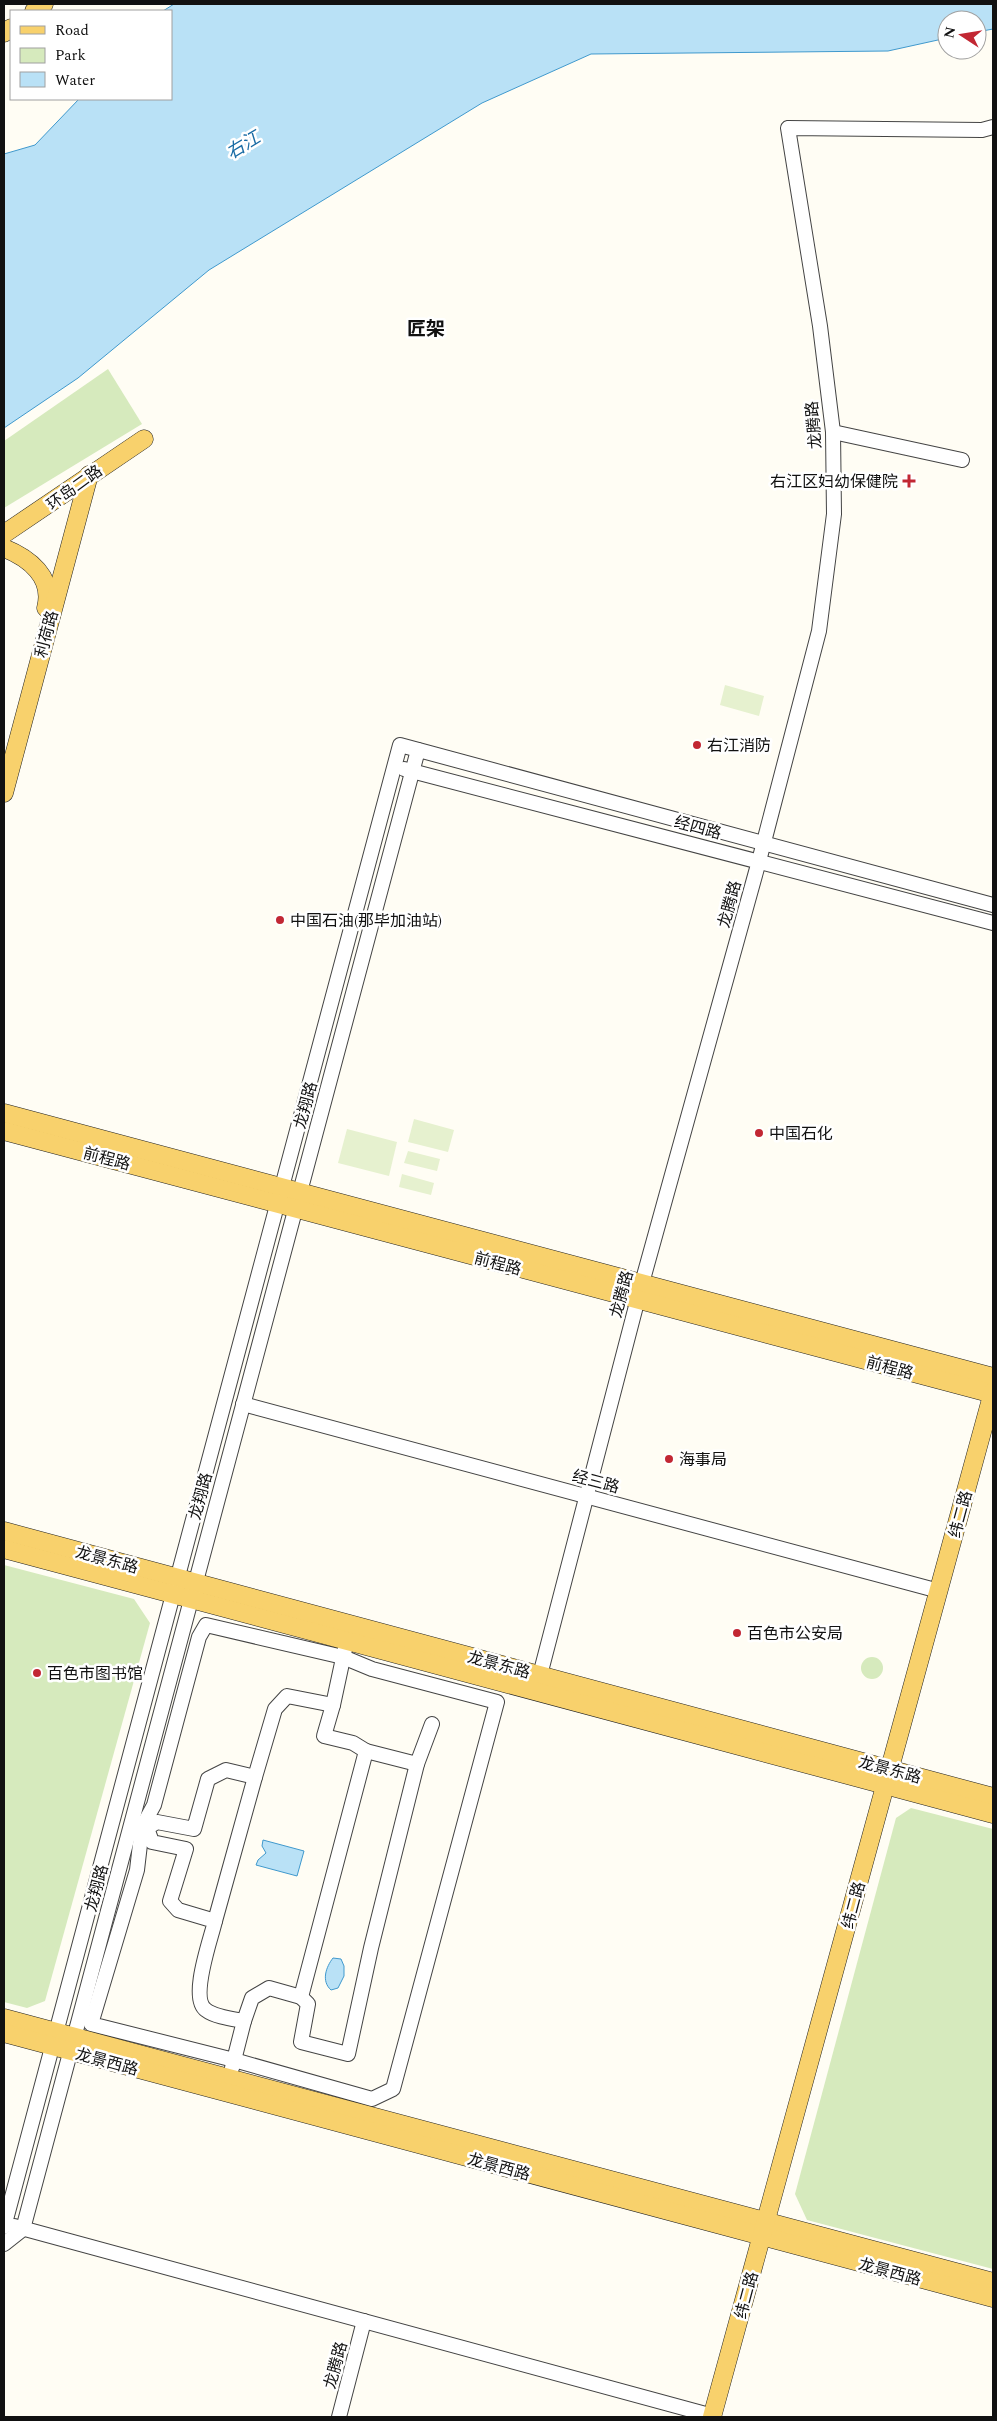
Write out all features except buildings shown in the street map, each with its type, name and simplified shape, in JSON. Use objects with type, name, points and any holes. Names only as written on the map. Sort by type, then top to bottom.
[{"type":"main road","name":"环岛二路","points":[[4,534],[144,439]]},
{"type":"main road","name":"利荷路","points":[[4,793],[89,475]]},
{"type":"main road","name":"利荷路","points":[[4,548],[22,555],[35,566],[48,588],[48,602],[4,764]]},
{"type":"main road","name":"前程路","points":[[4,1113],[279,1195]]},
{"type":"main road","name":"前程路","points":[[4,1131],[279,1195],[640,1291],[993,1377]]},
{"type":"main road","name":"前程路","points":[[640,1291],[993,1394]]},
{"type":"main road","name":"纬二路","points":[[712,2417],[993,1394]]},
{"type":"main road","name":"龙景东路","points":[[4,1532],[193,1591],[540,1676],[888,1778],[993,1814]]},
{"type":"main road","name":"龙景东路","points":[[4,1549],[175,1586]]},
{"type":"main road","name":"龙景东路","points":[[193,1591],[345,1649],[888,1778],[993,1797]]},
{"type":"main road","name":"龙景西路","points":[[4,2018],[54,2039],[72,2044],[764,2229],[993,2282]]},
{"type":"main road","name":"龙景西路","points":[[4,2033],[54,2039]]},
{"type":"main road","name":"龙景西路","points":[[72,2044],[229,2078],[764,2229],[993,2298]]},
{"type":"street","name":"龙腾路","points":[[540,1676],[640,1291],[759,861],[819,631],[834,514],[833,432],[820,326],[788,128],[982,130],[993,127]]},
{"type":"street","points":[[833,432],[962,460]]},
{"type":"street","name":"经四路","points":[[400,745],[993,905]]},
{"type":"street","name":"龙翔路","points":[[4,2225],[400,745]]},
{"type":"street","name":"龙翔路","points":[[23,2228],[72,2044],[140,1827],[193,1591],[418,750]]},
{"type":"street","name":"经四路","points":[[394,766],[993,923]]},
{"type":"street","name":"经三路","points":[[243,1404],[939,1591]]},
{"type":"street","points":[[206,1625],[345,1649],[372,1669],[498,1702],[392,2089],[372,2099],[234,2060],[91,2024],[137,1870],[140,1827],[154,1805],[199,1638],[206,1625]]},
{"type":"street","points":[[345,1649],[324,1736],[353,1743],[366,1751],[417,1764]]},
{"type":"street","points":[[244,2021],[207,2011],[200,2002],[198,1989],[255,1777],[275,1709],[281,1701],[287,1696],[296,1696],[333,1705]]},
{"type":"street","points":[[229,2078],[252,1998],[269,1988],[301,1997],[308,2004],[301,2042],[348,2054],[371,1948],[417,1764],[432,1724]]},
{"type":"street","points":[[301,1997],[366,1751]]},
{"type":"street","points":[[140,1827],[158,1822],[194,1829],[208,1779],[226,1770],[255,1777]]},
{"type":"street","points":[[140,1827],[152,1842],[186,1849],[170,1901],[173,1906],[178,1910],[216,1921]]},
{"type":"street","points":[[4,2225],[23,2228],[712,2417]]},
{"type":"street","points":[[4,2244],[23,2228]]},
{"type":"street","name":"龙腾路","points":[[339,2417],[364,2321]]},
{"type":"green space","points":[[108,369],[142,424],[4,508],[4,441]]},
{"type":"green space","points":[[725,685],[764,696],[759,716],[720,705]]},
{"type":"green space","points":[[414,1119],[454,1130],[448,1152],[408,1142]]},
{"type":"green space","points":[[347,1129],[397,1142],[389,1176],[338,1163]]},
{"type":"green space","points":[[408,1151],[440,1159],[437,1171],[404,1163]]},
{"type":"green space","points":[[402,1174],[434,1183],[431,1195],[399,1187]]},
{"type":"green space","points":[[4,1565],[134,1599],[150,1623],[45,2001],[27,2008],[4,2002]]},
{"type":"green space","points":[[872,1657],[880,1660],[883,1668],[880,1676],[872,1679],[864,1676],[861,1668],[864,1660]]},
{"type":"green space","points":[[911,1808],[993,1829],[993,2269],[807,2220],[795,2194],[896,1818]]},
{"type":"water","name":"右江","points":[[174,4],[993,4],[993,29],[987,30],[987,10],[937,10],[937,40],[888,51],[591,54],[482,103],[209,270],[78,378],[4,428],[4,154],[35,145],[78,100],[172,100],[172,10],[165,10]]},
{"type":"water","points":[[263,1840],[304,1851],[297,1876],[256,1865],[258,1860],[266,1853],[262,1846]]},
{"type":"water","points":[[333,1958],[341,1959],[344,1966],[344,1976],[338,1988],[331,1990],[325,1978],[328,1966]]},
{"type":"place","name":"右江区妇幼保健院","points":[[909,481]]},
{"type":"place","name":"右江消防","points":[[697,745]]},
{"type":"place","name":"中国石油(那毕加油站)","points":[[280,920]]},
{"type":"place","name":"中国石化","points":[[759,1133]]},
{"type":"place","name":"海事局","points":[[669,1459]]},
{"type":"place","name":"百色市公安局","points":[[737,1633]]},
{"type":"place","name":"百色市图书馆","points":[[37,1673]]},
{"type":"district","name":"匠架","points":[[426,328]]}]
